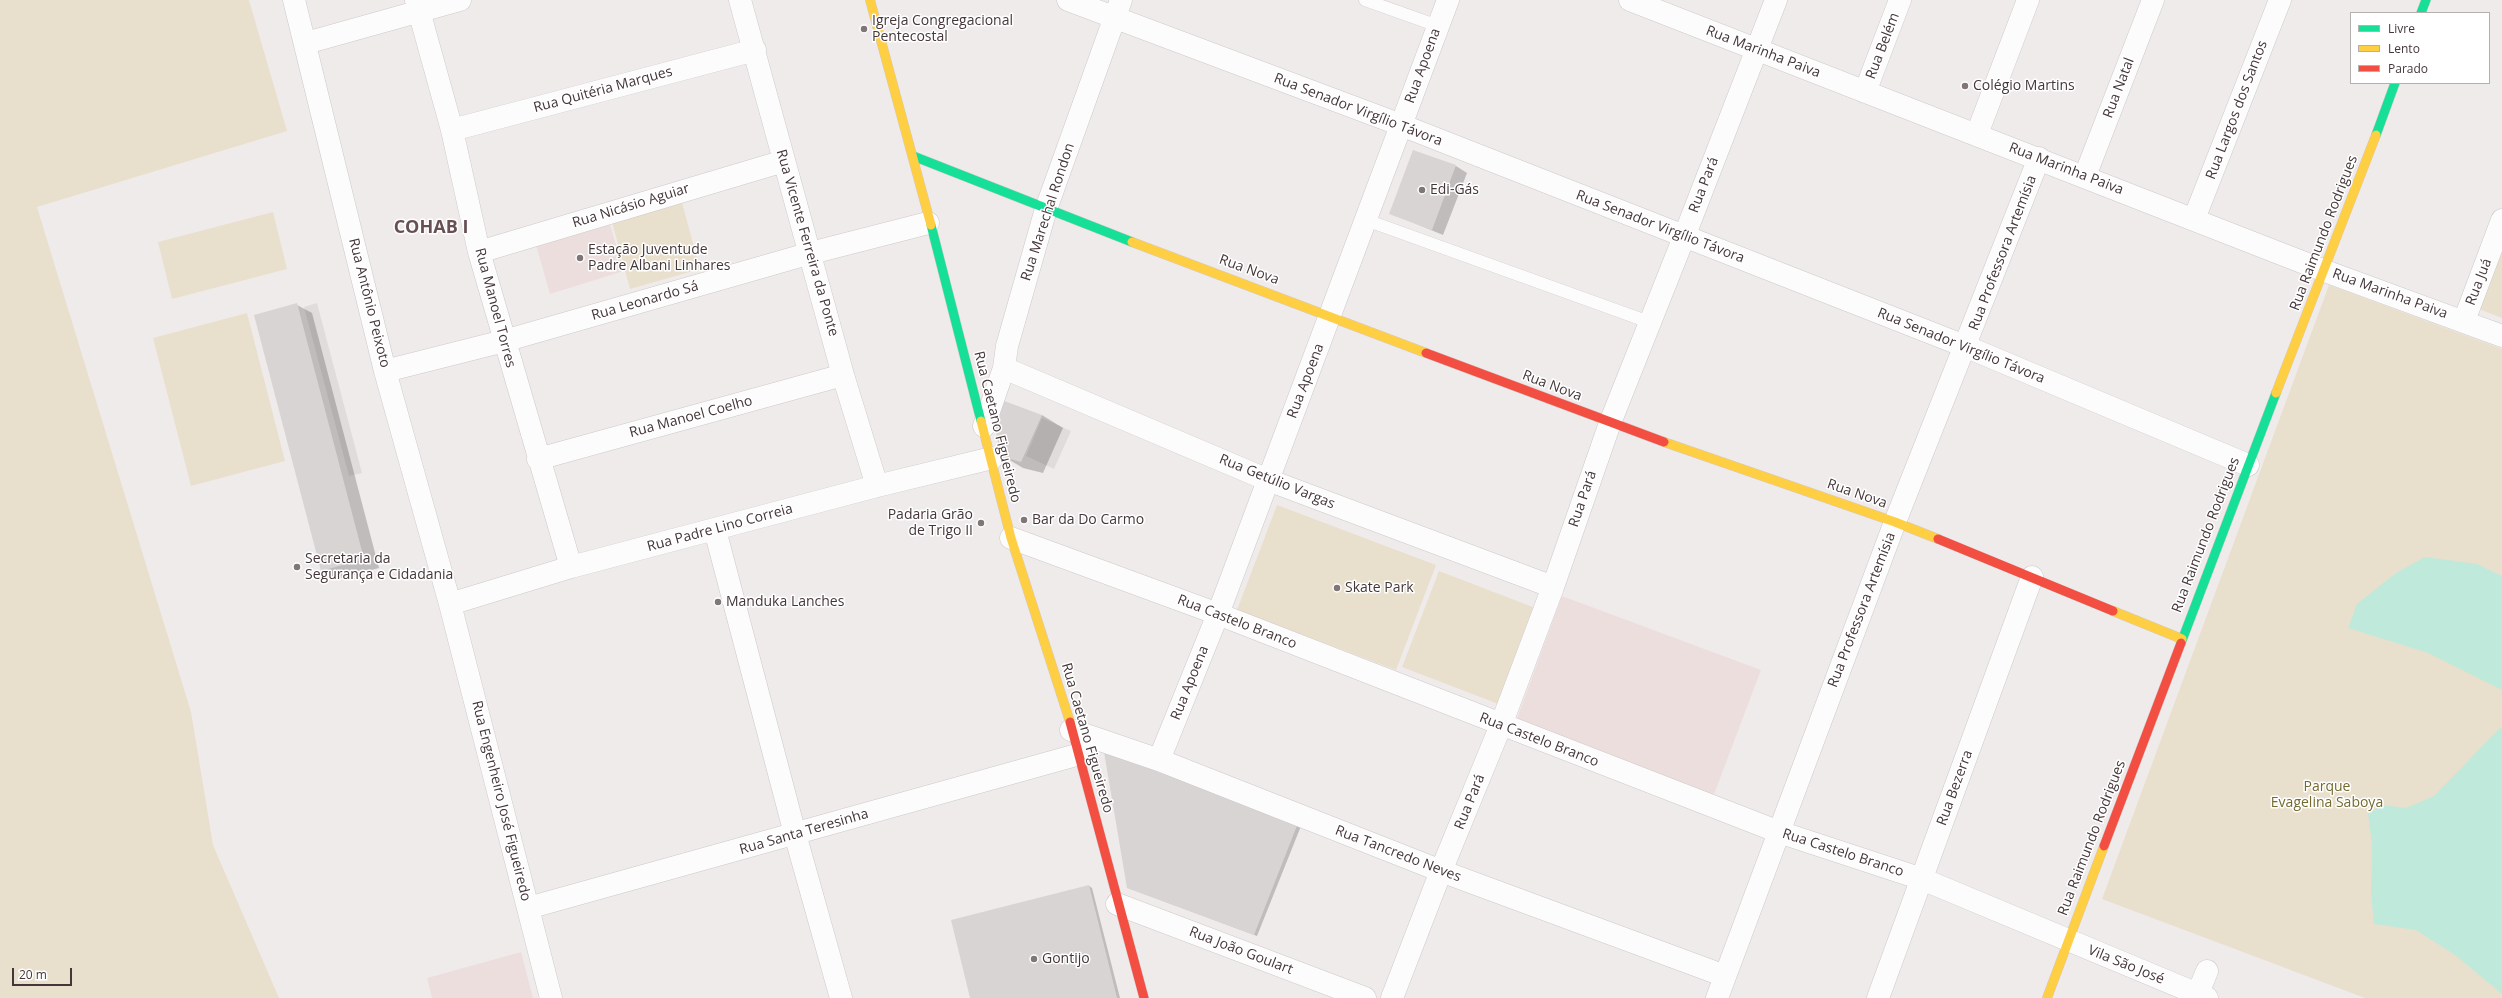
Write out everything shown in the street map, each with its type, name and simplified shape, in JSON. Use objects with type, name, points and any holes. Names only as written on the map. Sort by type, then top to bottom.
[{"type":"main road","name":"Rua Caetano Figueiredo","points":[[870,0],[913,156],[928,223],[984,426],[1011,538],[1071,730],[1080,754],[1117,904],[1144,998]]},
{"type":"main road","points":[[2422,12],[2426,0]]},
{"type":"main road","name":"Rua Raimundo Rodrigues","points":[[2047,998],[2248,465],[2325,271],[2395,84]]},
{"type":"main road","name":"Rua Nova","points":[[913,156],[1046,209],[1331,315],[1610,423],[1895,522],[2182,639]]},
{"type":"street","name":"Rua Antônio Peixoto","points":[[294,0],[306,43],[385,371],[450,604]]},
{"type":"street","points":[[306,43],[418,6],[460,0]]},
{"type":"street","name":"Rua Vicente Ferreira da Ponte","points":[[740,0],[811,253],[843,375],[877,486]]},
{"type":"street","name":"Rua Senador Virgílio Távora","points":[[1068,0],[1118,9],[1402,125],[1967,347],[2248,465]]},
{"type":"street","name":"Rua Apoena","points":[[1159,760],[1218,614],[1448,0]]},
{"type":"street","name":"Rua Marinha Paiva","points":[[1630,0],[1756,50],[2039,158],[2325,271],[2502,336]]},
{"type":"street","name":"Rua Pará","points":[[1392,998],[1441,871],[1501,726],[1553,587],[1610,423],[1776,0]]},
{"type":"street","name":"Rua Belém","points":[[1865,92],[1900,0]]},
{"type":"street","points":[[1977,134],[2028,0]]},
{"type":"street","name":"Rua Natal","points":[[2085,176],[2153,0]]},
{"type":"street","name":"Rua Largos dos Santos","points":[[2194,219],[2280,0]]},
{"type":"street","name":"Rua Manoel Torres","points":[[418,6],[452,130],[479,252],[570,567]]},
{"type":"street","name":"Rua Marechal Rondon","points":[[984,426],[1004,368],[1007,346],[1046,209],[1118,9]]},
{"type":"street","name":"Rua Quitéria Marques","points":[[452,130],[755,50]]},
{"type":"street","name":"Rua Professora Artemísia","points":[[1716,998],[1895,522],[1967,347],[2039,158]]},
{"type":"street","name":"Rua Nicásio Aguiar","points":[[479,252],[784,161]]},
{"type":"street","name":"Rua Juá","points":[[2464,321],[2502,220]]},
{"type":"street","name":"Rua Leonardo Sá","points":[[385,371],[504,341],[811,253],[928,223]]},
{"type":"street","name":"Rua Getúlio Vargas","points":[[1004,368],[1268,480],[1553,587]]},
{"type":"street","name":"Rua Manoel Coelho","points":[[538,459],[843,375]]},
{"type":"street","name":"Rua Padre Lino Correia","points":[[450,604],[570,567],[715,530],[877,486],[992,458]]},
{"type":"street","points":[[715,530],[795,834],[842,998]]},
{"type":"street","name":"Rua Castelo Branco","points":[[1011,538],[1218,614],[1501,726],[1779,832],[1922,879],[2068,940]]},
{"type":"street","name":"Rua Bezerra","points":[[1878,998],[2032,577]]},
{"type":"street","name":"Rua Engenheiro José Figueiredo","points":[[450,604],[550,998]]},
{"type":"street","name":"Rua Tancredo Neves","points":[[1071,730],[1159,760],[1441,871],[1725,976]]},
{"type":"street","name":"Rua Santa Teresinha","points":[[528,908],[1080,754]]},
{"type":"street","name":"Rua João Goulart","points":[[1117,904],[1365,998]]},
{"type":"street","name":"Vila São José","points":[[2068,940],[2200,997]]},
{"type":"street","points":[[2200,997],[2207,971]]},
{"type":"lane","points":[[1365,0],[1438,26]]},
{"type":"lane","points":[[1366,220],[1649,322]]},
{"type":"shaded area","name":"Estação Juventude Padre Albani Linhares","points":[[609,222],[624,271],[550,294],[536,245]]},
{"type":"shaded area","points":[[317,303],[362,473],[349,476],[304,307]]},
{"type":"shaded area","points":[[1042,418],[1071,431],[1054,469],[1026,456]]},
{"type":"shaded area","points":[[2425,557],[2477,564],[2502,576],[2502,690],[2428,653],[2348,628],[2357,604],[2396,573]]},
{"type":"shaded area","points":[[1562,596],[1761,670],[1713,797],[1515,724]]},
{"type":"shaded area","points":[[2500,728],[2502,729],[2502,994],[2455,955],[2416,930],[2374,924],[2371,894],[2372,844],[2368,814],[2382,805],[2406,808],[2434,796]]},
{"type":"shaded area","points":[[521,952],[533,998],[432,998],[427,978]]},
{"type":"green space","points":[[0,0],[249,0],[287,131],[37,207],[191,712],[213,845],[279,998],[0,998]]},
{"type":"green space","points":[[681,199],[700,269],[630,289],[611,218]]},
{"type":"green space","points":[[273,212],[287,269],[172,299],[158,242]]},
{"type":"green space","points":[[2502,252],[2502,318],[2479,309]]},
{"type":"green space","name":"Parque Evagelina Saboya","points":[[2329,285],[2502,349],[2502,998],[2365,998],[2102,899]]},
{"type":"green space","points":[[247,313],[285,461],[191,486],[153,338]]},
{"type":"green space","name":"Skate Park","points":[[1277,505],[1436,565],[1396,670],[1237,610]]},
{"type":"green space","points":[[1439,571],[1538,609],[1501,705],[1402,667]]},
{"type":"building","name":"Edi-Gás","points":[[1413,150],[1456,165],[1432,230],[1389,214]]},
{"type":"building","points":[[297,303],[364,559],[321,571],[254,315]]},
{"type":"building","points":[[999,399],[1042,415],[1021,462],[1000,456],[993,411]]},
{"type":"building","points":[[1104,752],[1298,823],[1254,935],[1127,888]]},
{"type":"building","name":"Gontijo","points":[[1089,885],[1117,998],[970,998],[951,920]]},
{"type":"traffic: fast","points":[[2421,12],[2426,0]]},
{"type":"traffic: fast","points":[[2376,135],[2395,84]]},
{"type":"traffic: fast","points":[[913,156],[1132,242]]},
{"type":"traffic: fast","points":[[931,225],[981,421]]},
{"type":"traffic: fast","points":[[2181,643],[2276,393]]},
{"type":"traffic: slow","points":[[870,0],[931,225]]},
{"type":"traffic: slow","points":[[2276,393],[2376,135]]},
{"type":"traffic: slow","points":[[1132,242],[1426,353]]},
{"type":"traffic: slow","points":[[981,421],[1011,538],[1070,722]]},
{"type":"traffic: slow","points":[[1664,442],[1895,522],[1938,539]]},
{"type":"traffic: slow","points":[[2113,611],[2182,639]]},
{"type":"traffic: slow","points":[[2047,998],[2104,846]]},
{"type":"traffic: jam","points":[[1426,353],[1664,442]]},
{"type":"traffic: jam","points":[[1938,539],[2113,611]]},
{"type":"traffic: jam","points":[[2104,846],[2181,643]]},
{"type":"traffic: jam","points":[[1070,722],[1144,998]]},
{"type":"place","name":"Igreja Congregacional Pentecostal","points":[[864,29]]},
{"type":"place","name":"Colégio Martins","points":[[1965,86]]},
{"type":"place","name":"Edi-Gás","points":[[1422,190]]},
{"type":"place","name":"Estação Juventude Padre Albani Linhares","points":[[580,258]]},
{"type":"place","name":"Bar da Do Carmo","points":[[1024,520]]},
{"type":"place","name":"Padaria Grão de Trigo II","points":[[981,523]]},
{"type":"place","name":"Secretaria da Segurança e Cidadania","points":[[297,567]]},
{"type":"place","name":"Skate Park","points":[[1337,588]]},
{"type":"place","name":"Manduka Lanches","points":[[718,602]]},
{"type":"place","name":"Gontijo","points":[[1034,959]]},
{"type":"district","name":"COHAB I","points":[[431,228]]}]
